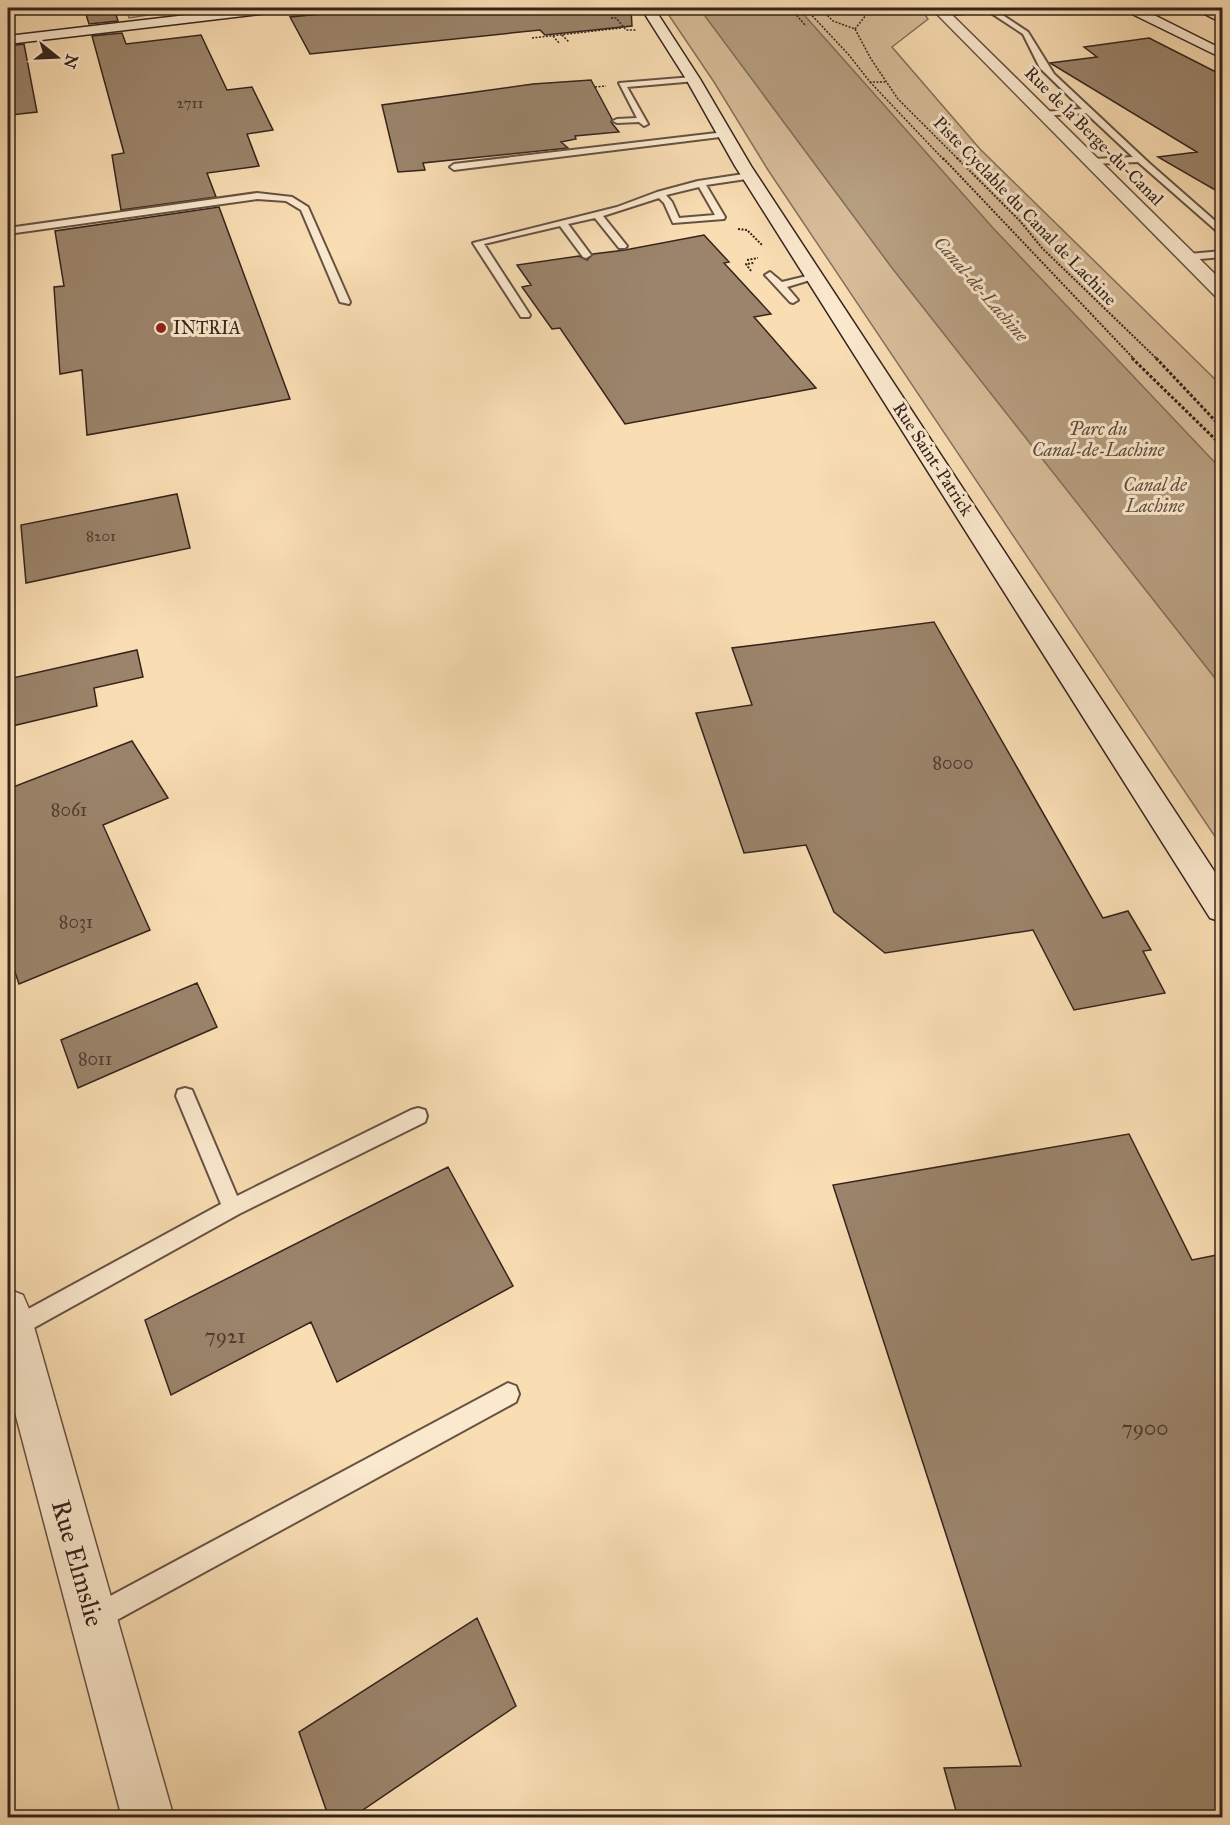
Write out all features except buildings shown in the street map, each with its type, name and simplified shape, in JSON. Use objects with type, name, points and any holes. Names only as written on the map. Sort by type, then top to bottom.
[{"type":"highway","points":[[1200,8],[1222,19]]},
{"type":"main road","points":[[8,33],[135,20],[210,8]]},
{"type":"main road","points":[[8,40],[276,8]]},
{"type":"main road","name":"Rue Saint-Patrick","points":[[647,8],[693,79],[750,176],[1222,909]]},
{"type":"main road","points":[[1131,8],[1222,54]]},
{"type":"main road","name":"Rue de la Berge-du-Canal","points":[[941,10],[1222,292]]},
{"type":"main road","name":"Rue Elmslie","points":[[10,1318],[148,1818]]},
{"type":"lane","points":[[941,10],[993,8],[1026,33],[1046,71],[1087,111],[1222,231]]},
{"type":"lane","points":[[617,121],[643,122],[620,82],[693,79]]},
{"type":"lane","points":[[1044,114],[1087,111]]},
{"type":"lane","points":[[454,167],[725,134]]},
{"type":"lane","points":[[1093,162],[1140,159]]},
{"type":"lane","points":[[525,315],[478,243],[620,209],[660,194],[701,183],[750,176]]},
{"type":"lane","points":[[660,194],[668,202],[676,220],[721,217],[701,183]]},
{"type":"lane","points":[[8,231],[257,195],[283,197],[295,201],[305,209],[345,302]]},
{"type":"lane","points":[[598,214],[622,246]]},
{"type":"lane","points":[[562,223],[586,255]]},
{"type":"lane","points":[[1189,257],[1222,254]]},
{"type":"lane","points":[[770,275],[793,300]]},
{"type":"lane","points":[[780,286],[815,277]]},
{"type":"lane","points":[[186,1096],[232,1209]]},
{"type":"lane","points":[[10,1318],[418,1116]]},
{"type":"lane","points":[[94,1618],[508,1394]]},
{"type":"path","points":[[805,8],[849,55],[870,82],[1097,322],[1222,446]]},
{"type":"path","points":[[820,8],[833,21],[855,29],[866,15],[863,12]]},
{"type":"path","points":[[792,10],[806,26]]},
{"type":"path","points":[[798,17],[806,16]]},
{"type":"path","points":[[611,18],[616,18],[627,31]]},
{"type":"path","points":[[613,24],[620,25]]},
{"type":"path","points":[[532,38],[620,25]]},
{"type":"path","name":"Piste Cyclable du Canal de Lachine","points":[[855,29],[885,82],[903,104],[1020,221],[1042,248],[1155,357],[1222,428]]},
{"type":"path","points":[[562,34],[569,42]]},
{"type":"path","points":[[552,36],[559,43]]},
{"type":"path","points":[[870,82],[885,82]]},
{"type":"path","points":[[742,229],[749,231],[765,248]]},
{"type":"path","points":[[747,260],[764,257]]},
{"type":"green space","points":[[126,8],[194,8],[129,18]]},
{"type":"green space","name":"Parc du Canal-de-Lachine","points":[[664,8],[928,8],[923,12],[928,19],[892,47],[980,149],[1222,386],[1222,847],[768,170],[714,82]]},
{"type":"water","name":"Canal de Lachine","points":[[699,8],[798,8],[993,228],[1222,470],[1222,687],[892,268]]},
{"type":"place","name":"INTRIA","points":[[161,328]]},
{"type":"water label","name":"Canal-de-Lachine","points":[[981,289]]}]
